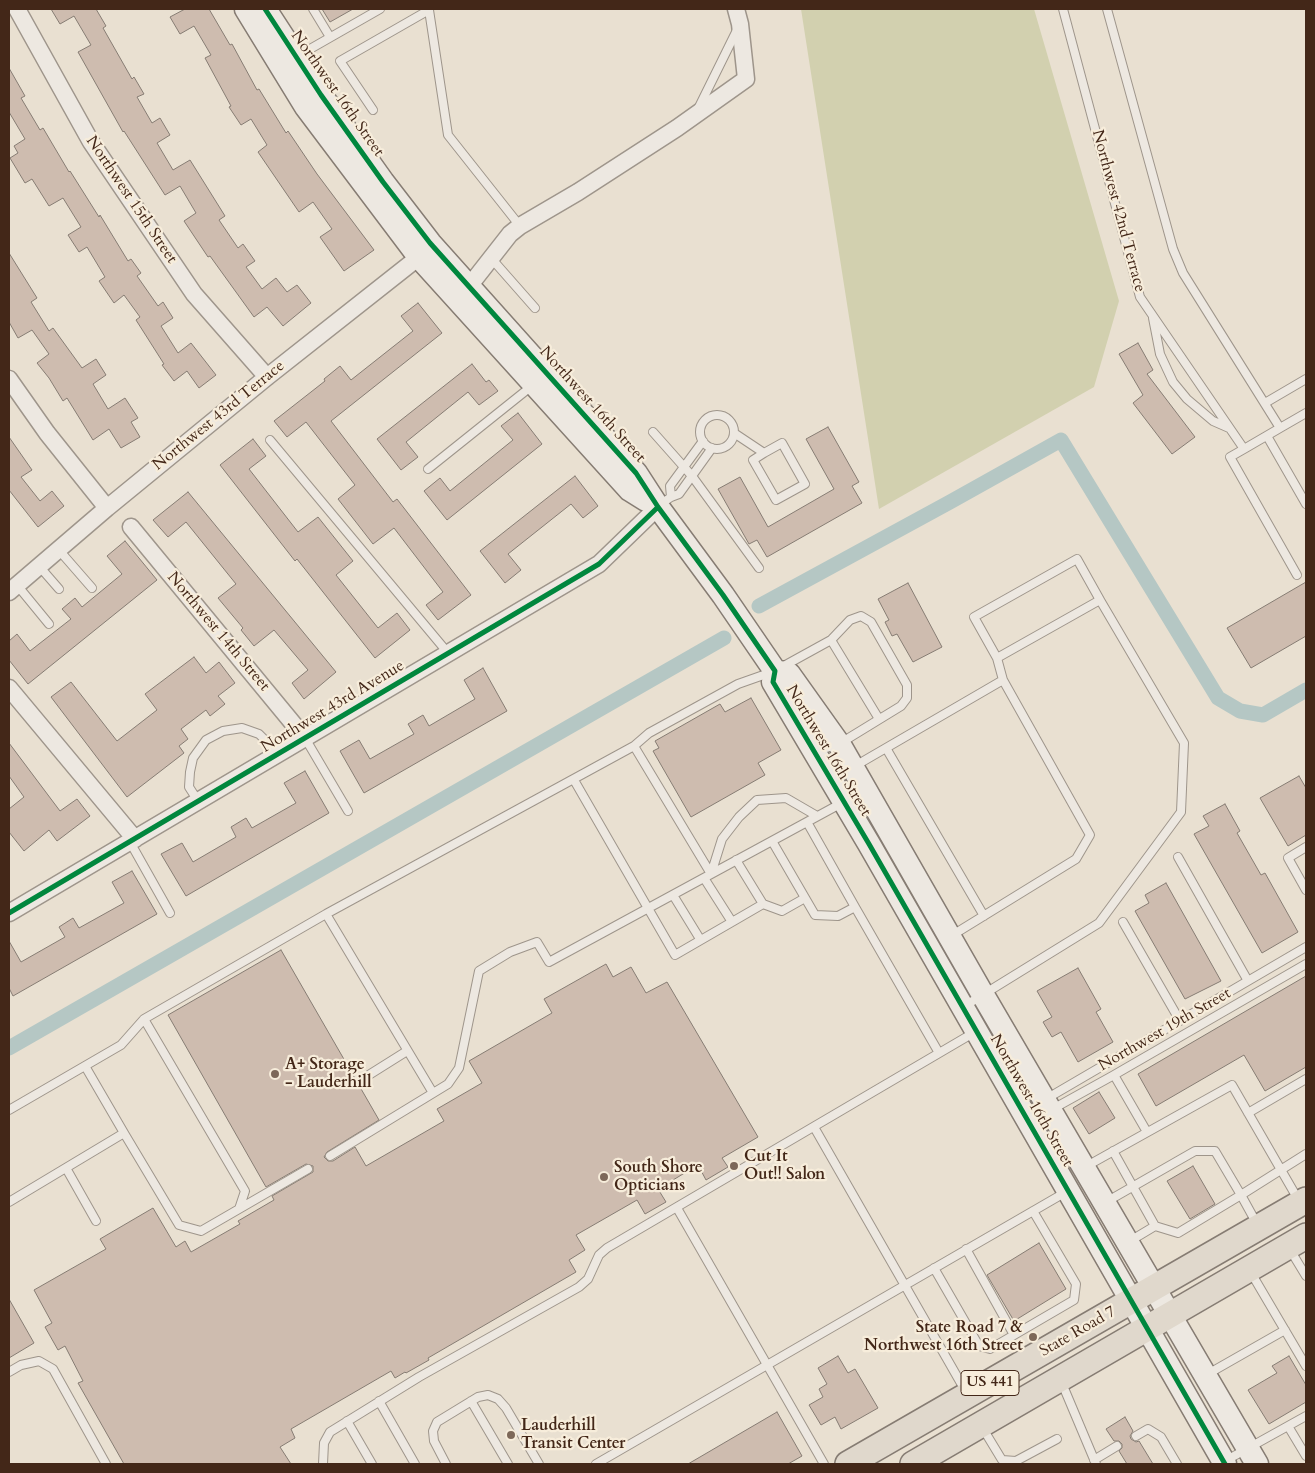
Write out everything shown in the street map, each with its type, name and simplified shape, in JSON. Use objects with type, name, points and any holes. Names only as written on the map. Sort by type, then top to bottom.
[{"type":"main road","name":"State Road 7","points":[[848,1464],[1303,1201]]},
{"type":"main road","name":"State Road 7","points":[[927,1459],[981,1425],[1297,1242]]},
{"type":"street","name":"Northwest 15th Street","points":[[17,9],[91,142],[194,294],[266,377]]},
{"type":"street","name":"Northwest 16th Street","points":[[246,9],[303,85],[383,182],[425,250],[541,378],[664,502],[723,595],[775,671],[789,674],[840,744],[866,790],[940,943],[963,1007],[1223,1464]]},
{"type":"street","name":"Northwest 16th Street","points":[[265,9],[303,85]]},
{"type":"street","points":[[464,293],[510,234],[520,226],[603,176],[677,128],[746,79],[738,16]]},
{"type":"street","name":"Northwest 43rd Terrace","points":[[13,588],[266,377],[425,250]]},
{"type":"street","points":[[9,379],[47,433],[107,508]]},
{"type":"street","name":"Northwest 43rd Avenue","points":[[9,913],[599,564],[664,502]]},
{"type":"street","name":"Northwest 14th Street","points":[[131,527],[305,738]]},
{"type":"street","name":"Northwest 16th Street","points":[[775,671],[773,682],[844,802],[940,943],[983,995],[1252,1457]]},
{"type":"street","points":[[9,688],[132,841]]},
{"type":"street","points":[[977,1031],[997,1019]]},
{"type":"street","name":"Northwest 19th Street","points":[[1026,1117],[1047,1105]]},
{"type":"lane","points":[[314,9],[330,38]]},
{"type":"lane","points":[[310,49],[380,9]]},
{"type":"lane","name":"Northwest 42nd Terrace","points":[[1063,9],[1140,297],[1244,449]]},
{"type":"lane","points":[[1107,9],[1173,249],[1183,273],[1280,428]]},
{"type":"lane","points":[[373,110],[340,62],[431,10],[448,136],[520,226]]},
{"type":"lane","points":[[695,115],[738,16]]},
{"type":"lane","points":[[491,258],[535,308]]},
{"type":"lane","points":[[1152,314],[1160,354],[1173,382],[1187,399],[1213,421],[1230,428]]},
{"type":"lane","points":[[428,469],[541,378]]},
{"type":"lane","points":[[1265,403],[1306,379]]},
{"type":"lane","points":[[1296,575],[1230,457],[1306,413]]},
{"type":"lane","points":[[721,416],[726,418],[733,428],[732,439],[724,448],[712,448],[703,441],[701,436],[702,425],[710,417],[721,416]]},
{"type":"lane","points":[[653,432],[692,476],[758,568]]},
{"type":"lane","points":[[734,433],[764,454]]},
{"type":"lane","points":[[1267,436],[1306,504]]},
{"type":"lane","points":[[270,440],[448,653]]},
{"type":"lane","points":[[664,502],[670,486],[703,441]]},
{"type":"lane","points":[[782,443],[805,484],[776,500],[753,460],[764,454],[782,443]]},
{"type":"lane","points":[[664,502],[679,494],[712,448]]},
{"type":"lane","points":[[58,550],[92,588]]},
{"type":"lane","points":[[940,943],[1076,859],[1090,835],[1003,680],[997,658],[974,617],[1077,559],[1184,743],[1182,812],[1099,923],[963,1007]]},
{"type":"lane","points":[[39,566],[59,589]]},
{"type":"lane","points":[[13,588],[49,624]]},
{"type":"lane","points":[[997,658],[1100,600]]},
{"type":"lane","points":[[9,1110],[121,1045],[144,1019],[326,914],[574,780],[634,746],[649,733],[738,684],[775,671],[831,640],[850,620],[861,616],[872,622],[907,685],[908,698],[901,706],[840,744],[815,752]]},
{"type":"lane","points":[[831,640],[879,719]]},
{"type":"lane","points":[[853,767],[1003,680]]},
{"type":"lane","points":[[199,801],[189,787],[190,772],[193,758],[206,740],[223,731],[242,728],[259,734],[278,754]]},
{"type":"lane","points":[[305,738],[348,811]]},
{"type":"lane","points":[[634,746],[732,922]]},
{"type":"lane","points":[[886,748],[984,916]]},
{"type":"lane","points":[[574,780],[675,955],[763,904]]},
{"type":"lane","points":[[330,1156],[448,1084],[459,1068],[479,971],[510,952],[537,942],[549,962],[866,790]]},
{"type":"lane","points":[[708,876],[722,839],[739,817],[757,800],[786,798],[818,816]]},
{"type":"lane","points":[[807,822],[940,1053]]},
{"type":"lane","points":[[132,841],[170,913]]},
{"type":"lane","points":[[772,841],[815,915],[838,916],[855,908]]},
{"type":"lane","points":[[1306,847],[1288,858],[1306,890]]},
{"type":"lane","points":[[1178,857],[1248,981]]},
{"type":"lane","points":[[736,860],[763,904],[782,911],[805,898]]},
{"type":"lane","points":[[674,895],[700,939]]},
{"type":"lane","points":[[326,914],[432,1093]]},
{"type":"lane","points":[[1123,922],[1180,1021]]},
{"type":"lane","name":"Northwest 19th Street","points":[[1047,1105],[1180,1021],[1306,947]]},
{"type":"lane","points":[[1047,1105],[1114,1074],[1306,964]]},
{"type":"lane","points":[[144,1019],[245,1191],[238,1209]]},
{"type":"lane","points":[[323,1464],[324,1443],[330,1432],[378,1401],[579,1287],[588,1279],[598,1255],[607,1248],[977,1031]]},
{"type":"lane","points":[[364,1078],[407,1051]]},
{"type":"lane","points":[[85,1066],[179,1225],[201,1231],[308,1169]]},
{"type":"lane","points":[[1114,1074],[1147,1132]]},
{"type":"lane","points":[[1248,1113],[1306,1079]]},
{"type":"lane","points":[[1084,1168],[1232,1086],[1280,1169],[1303,1201]]},
{"type":"lane","points":[[814,1127],[968,1395]]},
{"type":"lane","points":[[9,1202],[124,1133]]},
{"type":"lane","points":[[1113,1151],[1155,1226],[1178,1233],[1306,1154]]},
{"type":"lane","points":[[1104,1203],[1195,1151],[1215,1151],[1259,1227]]},
{"type":"lane","points":[[66,1168],[96,1220]]},
{"type":"lane","points":[[596,1464],[1068,1191]]},
{"type":"lane","points":[[677,1208],[824,1464]]},
{"type":"lane","points":[[934,1268],[979,1346],[990,1349],[1074,1300],[1076,1284],[1032,1211]]},
{"type":"lane","points":[[1128,1242],[1155,1226]]},
{"type":"lane","points":[[1297,1242],[1306,1276]]},
{"type":"lane","points":[[966,1250],[1014,1335]]},
{"type":"lane","points":[[1249,1270],[1306,1366]]},
{"type":"lane","points":[[1204,1376],[1285,1330]]},
{"type":"lane","points":[[9,1372],[21,1365],[39,1361],[53,1369],[106,1464]]},
{"type":"lane","points":[[1060,1379],[1095,1462],[1117,1446]]},
{"type":"lane","points":[[446,1464],[434,1441],[432,1431],[436,1422],[478,1397],[488,1395],[498,1399],[506,1408],[539,1464]]},
{"type":"lane","points":[[378,1401],[414,1464]]},
{"type":"lane","points":[[471,1401],[508,1464]]},
{"type":"lane","points":[[1223,1464],[1252,1457],[1288,1426],[1306,1416]]},
{"type":"lane","points":[[347,1421],[372,1464]]},
{"type":"lane","points":[[981,1425],[1002,1460],[1016,1461],[1057,1438]]},
{"type":"lane","points":[[1288,1426],[1306,1456]]},
{"type":"lane","points":[[1136,1436],[1148,1429],[1161,1437],[1177,1464]]},
{"type":"shaded area","points":[[801,9],[1034,9],[1119,301],[1094,387],[879,509]]},
{"type":"building","points":[[51,9],[96,9],[106,26],[103,28],[132,79],[134,77],[144,94],[137,97],[152,123],[160,118],[170,135],[157,143],[173,170],[190,160],[225,216],[219,220],[238,248],[243,244],[255,261],[246,267],[262,289],[276,278],[287,292],[297,285],[311,303],[283,326],[267,307],[254,317],[210,256],[208,257],[184,221],[196,213],[180,186],[165,195],[123,132],[78,52],[91,45],[74,16],[60,24]]},
{"type":"building","points":[[185,9],[209,9],[230,45],[232,44],[257,90],[259,89],[286,133],[288,131],[317,174],[374,250],[344,271],[320,237],[332,229],[313,202],[299,212],[258,152],[267,145],[251,119],[241,125],[229,107],[231,106],[205,58],[211,55],[194,26],[180,34],[170,17]]},
{"type":"building","points":[[322,9],[353,9],[330,22]]},
{"type":"building","points":[[9,68],[25,96],[21,98],[40,130],[43,128],[69,172],[99,217],[100,215],[128,261],[131,259],[141,273],[137,276],[158,306],[163,302],[173,318],[161,326],[178,353],[191,343],[216,375],[199,388],[187,371],[174,381],[162,365],[164,364],[136,320],[140,317],[124,295],[114,303],[99,281],[105,277],[87,247],[79,252],[68,235],[81,227],[63,198],[49,206],[32,179],[25,183],[10,158],[18,153],[14,146],[25,139],[9,112]]},
{"type":"building","points":[[9,253],[37,298],[31,302],[49,331],[53,328],[82,368],[96,359],[106,375],[93,384],[108,409],[125,398],[138,418],[131,422],[140,437],[121,448],[109,429],[93,440],[67,398],[63,401],[37,363],[49,354],[32,330],[18,338],[9,322]]},
{"type":"building","points":[[418,303],[442,333],[331,421],[393,502],[397,499],[471,595],[438,620],[426,605],[443,592],[394,528],[373,544],[338,499],[355,485],[306,422],[287,437],[274,421],[325,381],[324,379],[340,366],[351,380],[413,331],[401,316]]},
{"type":"building","points":[[1138,343],[1153,370],[1147,374],[1195,437],[1172,454],[1133,403],[1143,395],[1119,354]]},
{"type":"building","points":[[472,364],[486,382],[489,380],[498,391],[479,405],[468,392],[406,442],[418,457],[401,470],[377,439]]},
{"type":"building","points":[[518,413],[542,444],[447,520],[424,491],[440,478],[450,491],[513,440],[501,426]]},
{"type":"building","points":[[828,427],[859,482],[852,486],[862,503],[767,557],[757,540],[749,544],[718,489],[740,477],[768,527],[834,489],[806,439]]},
{"type":"building","points":[[9,437],[32,470],[21,477],[40,501],[52,491],[64,506],[38,527],[9,490]]},
{"type":"building","points":[[253,439],[266,456],[249,469],[298,532],[318,517],[353,561],[336,575],[378,628],[397,613],[410,630],[375,658],[297,559],[295,561],[220,465]]},
{"type":"building","points":[[575,476],[598,506],[583,518],[571,504],[508,554],[521,570],[505,583],[480,551]]},
{"type":"building","points":[[188,492],[336,672],[304,699],[292,683],[308,670],[274,630],[254,646],[241,630],[243,628],[218,598],[236,584],[186,522],[168,537],[153,520]]},
{"type":"building","points":[[125,541],[157,580],[28,684],[9,660],[9,641],[17,634],[30,651],[71,619],[62,609],[75,598],[82,607],[122,574],[107,556]]},
{"type":"building","points":[[1306,582],[1306,636],[1251,668],[1227,628]]},
{"type":"building","points":[[908,583],[942,647],[913,662],[897,634],[892,636],[885,622],[889,620],[878,599]]},
{"type":"building","points":[[194,657],[206,673],[219,662],[235,683],[218,696],[225,704],[210,716],[206,710],[181,729],[188,739],[179,746],[184,753],[127,797],[51,697],[71,682],[117,741],[157,710],[145,694]]},
{"type":"building","points":[[483,668],[507,711],[364,793],[340,751],[359,740],[370,759],[414,734],[408,724],[423,715],[429,726],[475,699],[464,680]]},
{"type":"building","points":[[751,698],[781,750],[758,763],[765,775],[691,817],[653,751],[659,748],[655,741],[720,704],[725,712]]},
{"type":"building","points":[[9,743],[60,811],[77,799],[90,816],[57,841],[49,830],[24,851],[9,832],[9,809],[24,797],[9,776]]},
{"type":"building","points":[[305,771],[329,813],[186,896],[161,854],[182,843],[193,862],[236,837],[231,827],[246,818],[252,828],[296,803],[284,783]]},
{"type":"building","points":[[1299,776],[1306,788],[1306,835],[1288,846],[1260,798]]},
{"type":"building","points":[[1225,804],[1240,831],[1237,833],[1261,875],[1265,873],[1298,932],[1262,953],[1194,834],[1209,826],[1203,816]]},
{"type":"building","points":[[132,871],[157,914],[13,996],[9,988],[9,941],[21,962],[65,937],[59,927],[73,918],[79,928],[124,903],[112,882]]},
{"type":"building","points":[[1166,883],[1221,981],[1185,999],[1135,911],[1149,903],[1145,895]]},
{"type":"building","points":[[281,950],[379,1120],[327,1152],[324,1157],[328,1161],[333,1161],[355,1147],[366,1166],[444,1121],[437,1109],[482,1083],[469,1061],[552,1013],[544,999],[606,964],[613,977],[631,967],[646,993],[667,982],[758,1137],[722,1158],[728,1167],[706,1180],[698,1165],[658,1189],[666,1202],[645,1214],[637,1200],[576,1235],[585,1250],[569,1260],[576,1272],[428,1358],[429,1360],[406,1373],[395,1378],[391,1371],[291,1429],[295,1438],[280,1447],[291,1464],[124,1464],[78,1383],[83,1381],[65,1346],[58,1350],[45,1327],[52,1323],[34,1290],[106,1249],[100,1239],[153,1208],[176,1247],[185,1241],[191,1252],[240,1224],[238,1221],[274,1200],[272,1196],[313,1172],[313,1166],[306,1164],[266,1187],[168,1015]]},
{"type":"building","points":[[1078,968],[1101,1009],[1096,1012],[1113,1042],[1078,1062],[1061,1032],[1052,1037],[1043,1022],[1052,1017],[1037,991]]},
{"type":"building","points":[[1306,976],[1306,1067],[1265,1091],[1244,1055],[1156,1106],[1138,1074]]},
{"type":"building","points":[[1099,1092],[1115,1118],[1089,1134],[1073,1108]]},
{"type":"building","points":[[1193,1166],[1215,1204],[1190,1219],[1167,1181]]},
{"type":"building","points":[[1039,1243],[1066,1289],[1014,1321],[987,1275]]},
{"type":"building","points":[[9,1299],[34,1343],[9,1358]]},
{"type":"building","points":[[838,1356],[848,1373],[855,1369],[878,1408],[841,1429],[835,1417],[821,1425],[809,1405],[823,1397],[819,1389],[827,1384],[818,1368]]},
{"type":"building","points":[[1289,1356],[1306,1385],[1306,1402],[1269,1424],[1248,1390],[1277,1373],[1272,1366]]},
{"type":"building","points":[[777,1412],[802,1456],[788,1464],[688,1464]]},
{"type":"building","points":[[1125,1417],[1133,1431],[1130,1436],[1131,1439],[1136,1442],[1139,1441],[1153,1464],[1127,1464],[1119,1451],[1122,1448],[1122,1444],[1119,1441],[1114,1441],[1106,1429]]},
{"type":"waterway","points":[[759,606],[1061,440],[1218,698],[1240,711],[1263,715],[1306,690]]},
{"type":"waterway","points":[[9,1048],[724,638]]},
{"type":"cycle path","points":[[265,9],[321,95],[383,182],[430,243],[636,473],[658,507],[723,595],[775,671],[773,682],[869,844],[1225,1464]]},
{"type":"cycle path","points":[[9,913],[599,564],[658,507]]},
{"type":"place","name":"A+ Storage - Lauderhill","points":[[275,1074]]},
{"type":"place","name":"Cut It Out!! Salon","points":[[734,1166]]},
{"type":"place","name":"South Shore Opticians","points":[[604,1177]]},
{"type":"place","name":"State Road 7 & Northwest 16th Street","points":[[1033,1337]]},
{"type":"place","name":"Lauderhill Transit Center","points":[[511,1435]]}]
